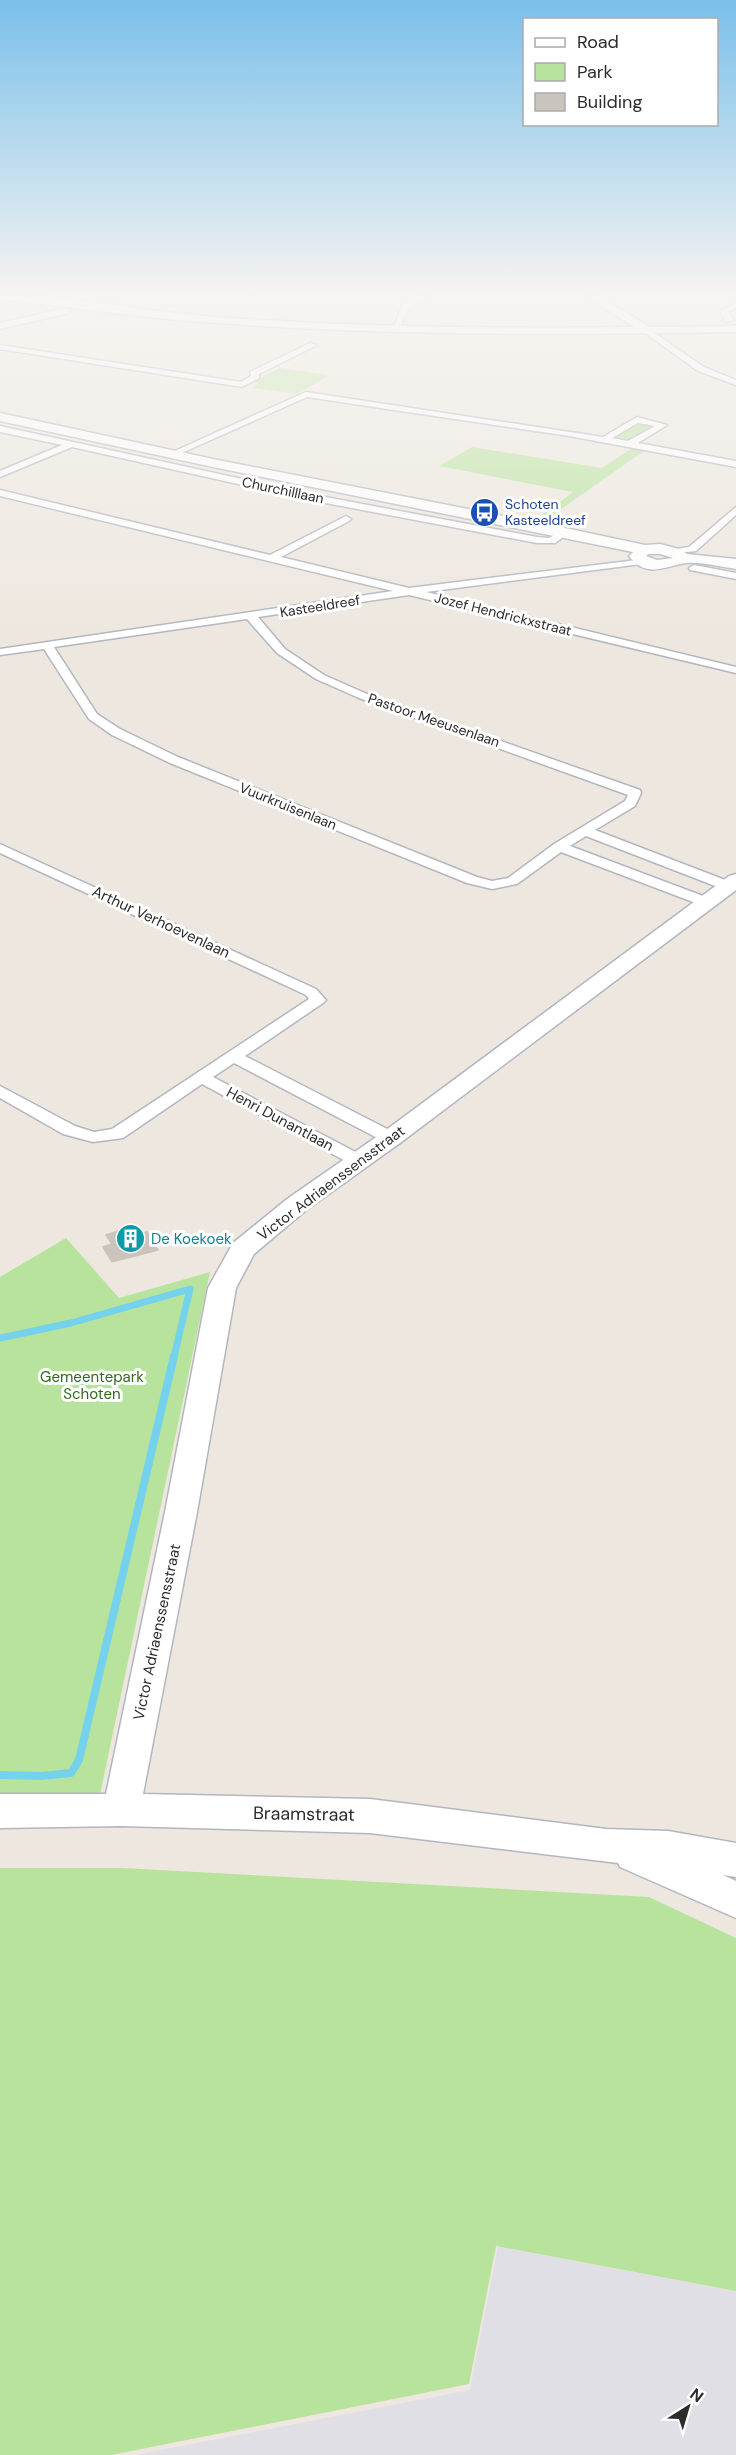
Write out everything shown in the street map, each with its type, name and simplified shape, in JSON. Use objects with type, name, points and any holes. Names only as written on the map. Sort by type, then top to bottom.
[{"type":"street","points":[[172,454],[271,410]]},
{"type":"street","points":[[409,410],[605,439],[736,464]]},
{"type":"street","name":"Churchilllaan","points":[[0,417],[172,454],[564,532],[643,555],[662,565],[676,563],[678,555]]},
{"type":"street","points":[[605,439],[637,420],[663,424],[630,444]]},
{"type":"street","name":"Churchilllaan","points":[[0,429],[315,498],[537,540],[551,541],[564,532]]},
{"type":"street","points":[[0,474],[91,437]]},
{"type":"street","name":"Jozef Hendrickxstraat","points":[[0,493],[736,670]]},
{"type":"street","points":[[678,555],[692,549],[736,510]]},
{"type":"street","points":[[270,559],[346,519]]},
{"type":"street","name":"Kasteeldreef","points":[[3,652],[643,555]]},
{"type":"street","points":[[678,555],[736,564]]},
{"type":"street","points":[[694,568],[736,576]]},
{"type":"street","name":"Pastoor Meeusenlaan","points":[[251,616],[281,651],[320,677],[363,696],[635,793]]},
{"type":"street","points":[[0,640],[3,652]]},
{"type":"street","name":"Vuurkruisenlaan","points":[[48,646],[93,716],[116,732],[174,760],[461,876],[492,885],[512,881],[559,847],[630,802],[635,793]]},
{"type":"street","points":[[585,831],[732,883]]},
{"type":"street","points":[[559,847],[706,902]]},
{"type":"street","name":"Arthur Verhoevenlaan","points":[[0,848],[311,992],[318,1000]]},
{"type":"street","name":"Victor Adriaenssensstraat","points":[[121,1810],[181,1512],[222,1288],[243,1249],[296,1204],[391,1138],[732,883]]},
{"type":"street","name":"Henri Dunantlaan","points":[[0,1091],[69,1130],[93,1137],[117,1134],[318,1000]]},
{"type":"street","points":[[233,1056],[391,1138]]},
{"type":"street","name":"Henri Dunantlaan","points":[[201,1077],[359,1161]]},
{"type":"street","name":"Braamstraat","points":[[0,1811],[121,1810],[370,1816],[606,1846],[670,1869],[730,1877]]},
{"type":"shaded area","points":[[498,2247],[736,2291],[736,2455],[135,2455],[470,2390]]},
{"type":"green space","points":[[639,422],[656,425],[629,441],[611,437]]},
{"type":"green space","points":[[472,447],[602,468],[632,448],[644,451],[544,521],[537,519],[573,492],[439,466]]},
{"type":"green space","name":"Gemeentepark Schoten","points":[[66,1238],[119,1298],[210,1272],[98,1804],[0,1800],[0,1277]]},
{"type":"green space","points":[[0,1868],[122,1868],[649,1897],[736,1938],[736,2291],[496,2246],[469,2384],[111,2455],[0,2455]]},
{"type":"building","name":"De Koekoek","points":[[128,1228],[134,1236],[147,1232],[158,1250],[112,1262],[103,1247],[112,1244],[106,1235]]},
{"type":"waterway","points":[[0,1338],[71,1323],[190,1289],[174,1357]]},
{"type":"waterway","points":[[0,1775],[41,1776],[71,1773],[79,1760],[174,1356]]},
{"type":"place","name":"Schoten Kasteeldreef","points":[[484,512]]},
{"type":"place","name":"De Koekoek","points":[[130,1239]]}]
